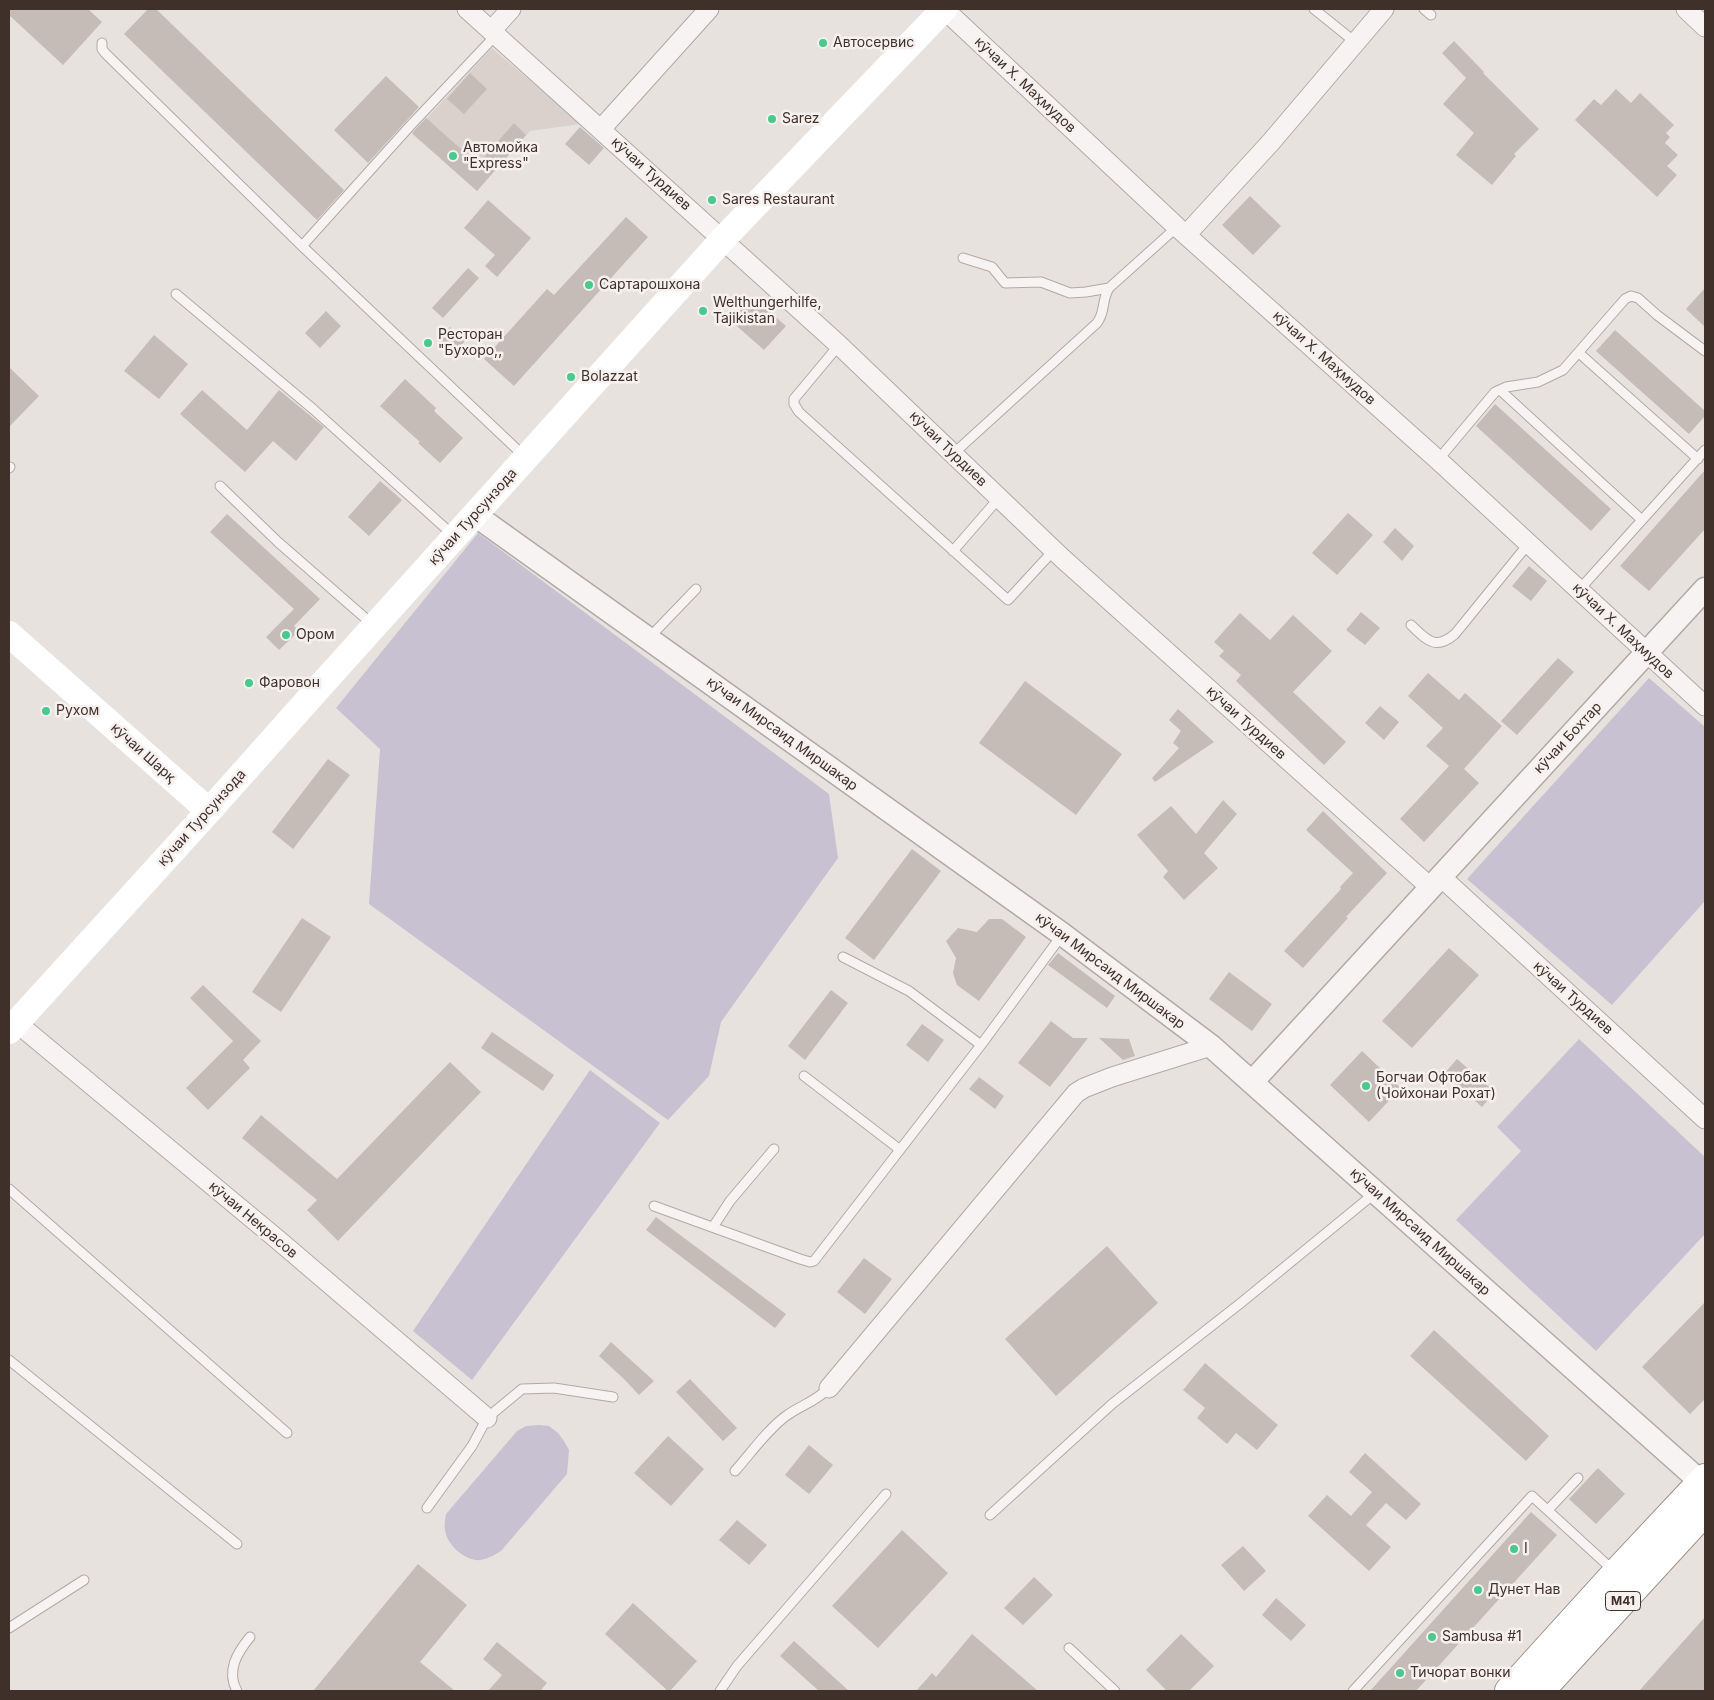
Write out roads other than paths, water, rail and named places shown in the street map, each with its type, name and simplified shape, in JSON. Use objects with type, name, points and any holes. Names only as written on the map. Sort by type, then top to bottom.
[{"type":"highway","points":[[1509,1691],[1703,1480]]},
{"type":"highway","name":"M41","points":[[1540,1691],[1704,1514]]},
{"type":"main road","name":"кӯчаи Турсунзода","points":[[13,1027],[209,812],[723,239],[944,9]]},
{"type":"main road","name":"кӯчаи Шарқ","points":[[10,639],[209,812]]},
{"type":"street","name":"кӯчаи Турдиев","points":[[467,9],[839,345],[1054,550],[1705,1119]]},
{"type":"street","points":[[494,33],[511,9]]},
{"type":"street","points":[[601,129],[708,9]]},
{"type":"street","name":"кӯчаи Х. Маҳмудов","points":[[944,9],[1182,231],[1438,460],[1705,706]]},
{"type":"street","points":[[1182,231],[1271,142],[1384,9]]},
{"type":"street","points":[[1686,9],[1705,27]]},
{"type":"street","name":"кӯчаи Мирсаид Миршакар","points":[[475,516],[1062,934],[1211,1046],[1703,1480]]},
{"type":"street","name":"кӯчаи Бохтар","points":[[1252,1082],[1705,589]]},
{"type":"street","name":"кӯчаи Некрасов","points":[[13,1027],[277,1239],[487,1418]]},
{"type":"street","points":[[829,1388],[1076,1093],[1090,1085],[1112,1077],[1211,1046]]},
{"type":"lane","points":[[1314,9],[1355,42]]},
{"type":"lane","points":[[302,246],[494,33]]},
{"type":"lane","points":[[102,43],[102,49],[105,53],[302,246],[527,459]]},
{"type":"lane","points":[[953,454],[1097,323],[1103,315],[1103,300],[1109,288],[1182,231]]},
{"type":"lane","points":[[963,258],[992,267],[1005,283],[1041,282],[1070,292],[1086,292],[1109,288]]},
{"type":"lane","points":[[176,294],[313,409],[456,537]]},
{"type":"lane","points":[[1438,460],[1496,392],[1506,387],[1530,384],[1554,376],[1563,370],[1625,299],[1631,296],[1638,298],[1656,315],[1705,352]]},
{"type":"lane","points":[[839,345],[794,399],[794,404],[799,412],[1008,600],[1054,550]]},
{"type":"lane","points":[[1579,352],[1698,459]]},
{"type":"lane","points":[[1500,390],[1642,520]]},
{"type":"lane","points":[[1579,590],[1705,450]]},
{"type":"lane","points":[[220,486],[278,542],[374,626]]},
{"type":"lane","points":[[953,551],[999,498]]},
{"type":"lane","points":[[1411,624],[1430,640],[1443,643],[1449,639],[1529,543]]},
{"type":"lane","points":[[648,639],[696,589]]},
{"type":"lane","points":[[654,1206],[800,1260],[814,1262],[899,1149],[981,1045],[1062,934]]},
{"type":"lane","points":[[843,957],[909,991],[981,1045]]},
{"type":"lane","points":[[804,1076],[899,1149]]},
{"type":"lane","points":[[713,1227],[730,1201],[774,1149]]},
{"type":"lane","points":[[9,1189],[287,1433]]},
{"type":"lane","points":[[990,1515],[1112,1404],[1242,1302],[1376,1192]]},
{"type":"lane","points":[[9,1360],[237,1544]]},
{"type":"lane","points":[[427,1508],[472,1446],[487,1418],[522,1389],[554,1388],[613,1398]]},
{"type":"lane","points":[[735,1471],[777,1423],[787,1415],[812,1402],[829,1388]]},
{"type":"lane","points":[[1548,1510],[1578,1478]]},
{"type":"lane","points":[[720,1691],[736,1666],[886,1494]]},
{"type":"lane","points":[[1353,1691],[1532,1496],[1616,1573]]},
{"type":"lane","points":[[9,1628],[84,1580]]},
{"type":"lane","points":[[237,1691],[233,1678],[235,1658],[250,1637]]},
{"type":"lane","points":[[1068,1648],[1115,1691]]},
{"type":"place","name":"Автосервис","points":[[823,43]]},
{"type":"place","name":"Sarez","points":[[772,119]]},
{"type":"place","name":"Автомойка \"Express\"","points":[[453,156]]},
{"type":"place","name":"Sares Restaurant","points":[[712,200]]},
{"type":"place","name":"Сартарошхона","points":[[589,285]]},
{"type":"place","name":"Welthungerhilfe, Tajikistan","points":[[703,311]]},
{"type":"place","name":"Ресторан \"Бухоро,,","points":[[428,343]]},
{"type":"place","name":"Bolazzat","points":[[571,377]]},
{"type":"place","name":"Ором","points":[[286,635]]},
{"type":"place","name":"Фаровон","points":[[249,683]]},
{"type":"place","name":"Рухом","points":[[46,711]]},
{"type":"place","name":"Богчаи Офтобак (Чойхонаи Рохат)","points":[[1366,1086]]},
{"type":"place","name":"I","points":[[1514,1549]]},
{"type":"place","name":"Дунет Нав","points":[[1478,1590]]},
{"type":"place","name":"Sambusa #1","points":[[1432,1637]]},
{"type":"place","name":"Тичорат вонки","points":[[1400,1673]]}]
